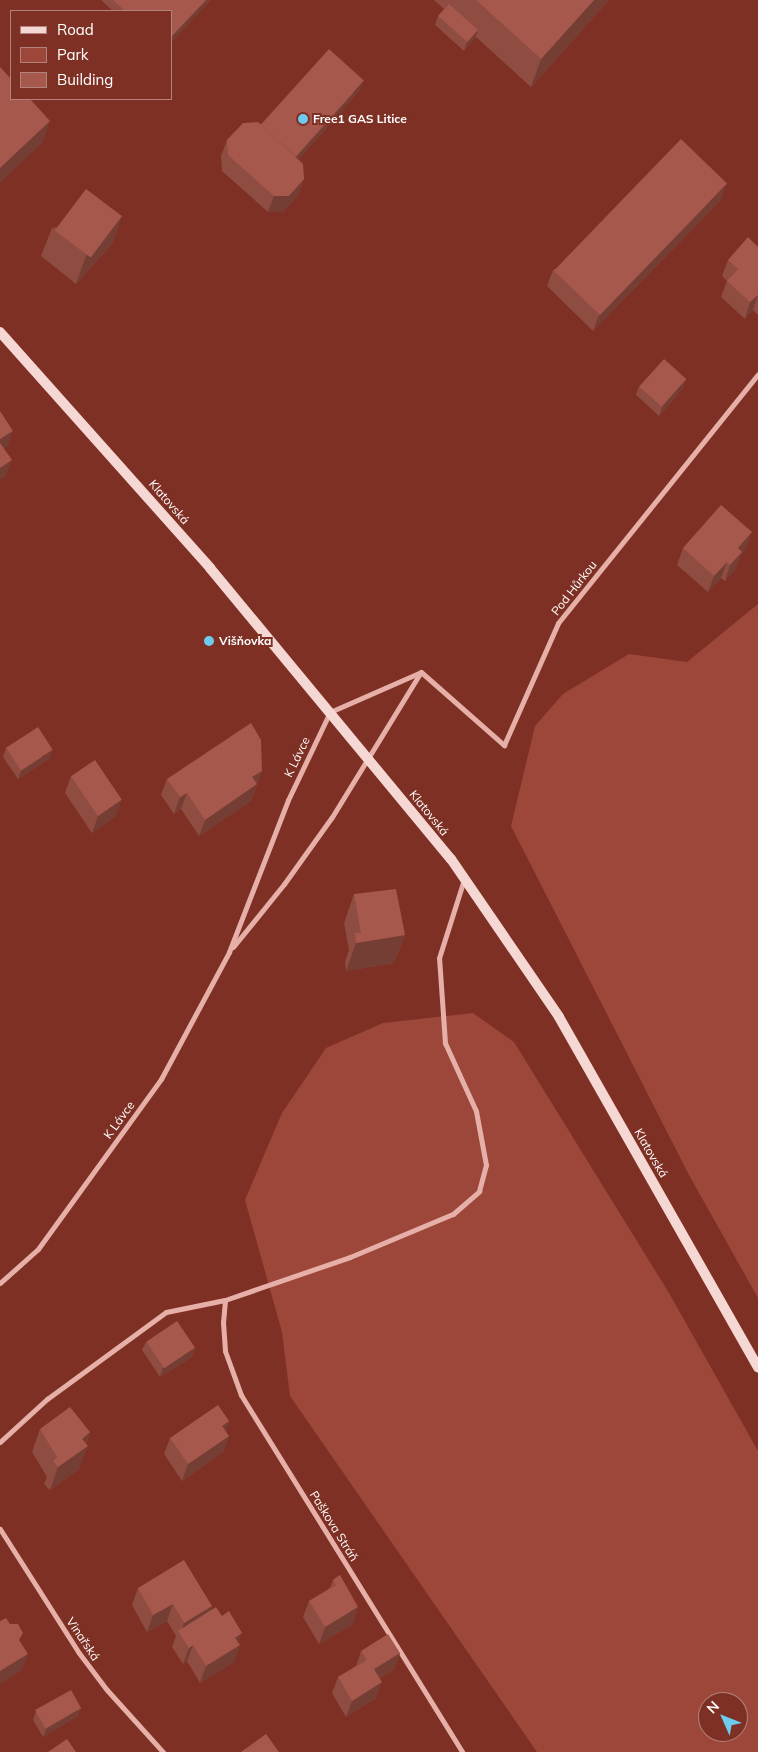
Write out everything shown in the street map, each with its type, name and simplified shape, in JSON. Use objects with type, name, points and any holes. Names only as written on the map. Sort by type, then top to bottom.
[{"type":"main road","name":"Klatovská","points":[[0,332],[210,568],[366,756],[464,879],[559,1016],[758,1368]]},
{"type":"street","name":"Pod Hůrkou","points":[[421,672],[504,746],[558,623],[758,374]]},
{"type":"street","points":[[330,712],[421,672]]},
{"type":"street","points":[[366,756],[421,672]]},
{"type":"street","name":"K Lávce","points":[[0,1283],[38,1249],[161,1079],[229,952],[288,800],[330,712]]},
{"type":"street","name":"K Lávce","points":[[229,952],[284,884],[326,824],[366,756]]},
{"type":"street","points":[[0,1442],[47,1399],[166,1312],[225,1300],[350,1257],[453,1214],[479,1191],[486,1165],[476,1111],[445,1043],[439,958],[464,879]]},
{"type":"street","name":"Paškova Stráň","points":[[225,1300],[222,1322],[226,1351],[241,1395],[462,1752]]},
{"type":"street","name":"Vinařská","points":[[0,1529],[85,1660],[107,1690],[163,1752]]},
{"type":"green space","points":[[758,604],[758,1298],[689,1175],[511,826],[535,726],[563,694],[629,654],[687,662]]},
{"type":"green space","points":[[473,1013],[514,1042],[669,1293],[758,1451],[758,1752],[537,1752],[290,1396],[282,1332],[245,1200],[282,1113],[326,1048],[383,1023]]},
{"type":"building","points":[[113,0],[206,0],[172,36],[172,10],[124,10]]},
{"type":"building","points":[[476,0],[594,0],[541,59]]},
{"type":"building","points":[[449,4],[478,30],[467,42],[438,16]]},
{"type":"building","points":[[329,49],[364,80],[296,156],[261,125]]},
{"type":"building","points":[[0,67],[10,78],[10,100],[31,100],[50,121],[0,168]]},
{"type":"building","points":[[258,122],[303,164],[304,179],[289,196],[274,196],[228,155],[227,140],[243,123]]},
{"type":"building","points":[[681,139],[727,183],[600,315],[554,271]]},
{"type":"building","points":[[86,189],[122,216],[91,258],[55,231]]},
{"type":"building","points":[[748,237],[758,247],[758,295],[750,302],[727,281],[738,269],[728,260]]},
{"type":"building","points":[[664,359],[686,379],[662,407],[639,386]]},
{"type":"building","points":[[0,411],[13,431],[0,439]]},
{"type":"building","points":[[0,443],[12,460],[0,468]]},
{"type":"building","points":[[721,505],[752,532],[738,548],[742,552],[730,565],[727,562],[714,576],[683,548]]},
{"type":"building","points":[[251,723],[261,740],[262,771],[252,777],[257,784],[205,820],[187,793],[180,797],[167,779]]},
{"type":"building","points":[[38,727],[53,750],[21,770],[6,748]]},
{"type":"building","points":[[95,760],[122,800],[98,816],[71,776]]},
{"type":"building","points":[[396,889],[405,935],[356,943],[355,933],[361,933],[354,894]]},
{"type":"building","points":[[177,1321],[195,1348],[164,1368],[146,1342]]},
{"type":"building","points":[[218,1405],[229,1421],[222,1426],[229,1436],[188,1464],[170,1438]]},
{"type":"building","points":[[70,1407],[90,1432],[82,1439],[88,1446],[58,1467],[53,1461],[57,1457],[40,1429]]},
{"type":"building","points":[[184,1560],[212,1606],[184,1623],[173,1604],[153,1615],[138,1588]]},
{"type":"building","points":[[340,1575],[358,1607],[325,1627],[309,1601],[336,1585],[333,1580]]},
{"type":"building","points":[[216,1607],[222,1616],[229,1611],[242,1633],[235,1638],[240,1645],[206,1666],[193,1645],[189,1648],[178,1631]]},
{"type":"building","points":[[6,1618],[10,1624],[18,1624],[23,1633],[19,1640],[28,1654],[0,1671],[0,1621]]},
{"type":"building","points":[[388,1634],[400,1653],[374,1669],[382,1682],[352,1701],[338,1677],[367,1660],[361,1651]]},
{"type":"building","points":[[71,1690],[81,1708],[45,1728],[35,1710]]},
{"type":"building","points":[[266,1734],[279,1752],[241,1752]]},
{"type":"building","points":[[67,1739],[76,1752],[48,1752]]},
{"type":"place","name":"Free1 GAS Litice","points":[[303,119]]},
{"type":"place","name":"Višňovka","points":[[209,641]]}]
